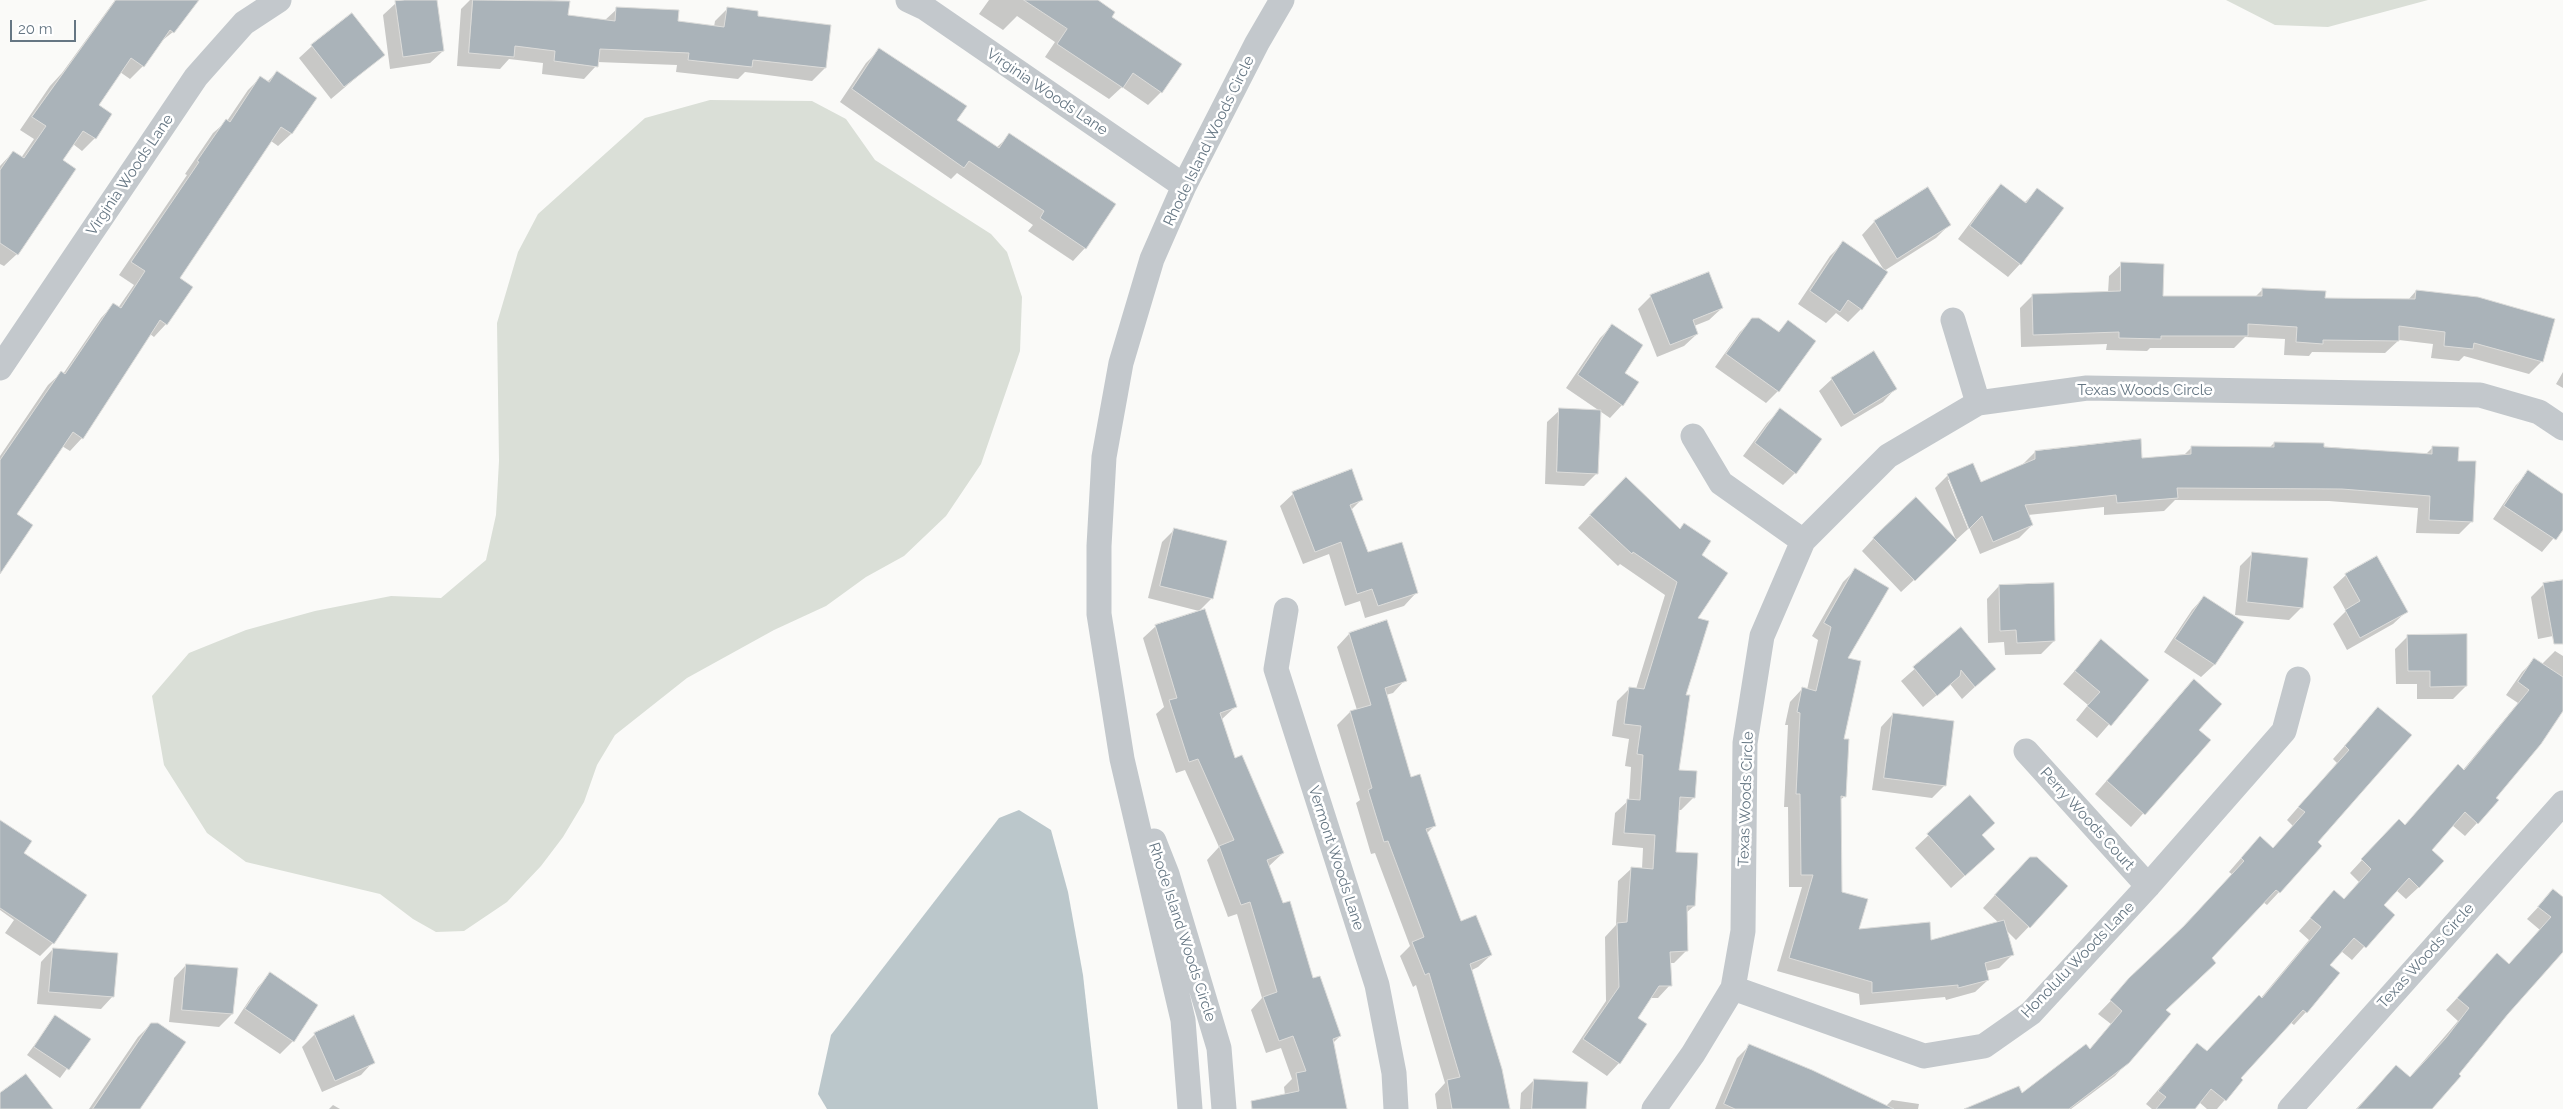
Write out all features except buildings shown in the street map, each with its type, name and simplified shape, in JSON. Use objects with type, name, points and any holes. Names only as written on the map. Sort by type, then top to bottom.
[{"type":"street","name":"Virginia Woods Lane","points":[[0,368],[196,77],[244,23],[279,0]]},
{"type":"street","name":"Virginia Woods Lane","points":[[908,0],[925,8],[1184,186]]},
{"type":"street","name":"Rhode Island Woods Circle","points":[[1190,1109],[1183,1020],[1122,760],[1099,614],[1099,546],[1104,457],[1121,363],[1152,259],[1184,186],[1257,43],[1282,0]]},
{"type":"street","points":[[1953,320],[1978,403]]},
{"type":"street","name":"Texas Woods Circle","points":[[1654,1109],[1693,1054],[1732,988],[1743,931],[1746,733],[1762,636],[1803,541],[1888,456],[1978,403],[2087,388],[2480,395],[2539,412],[2563,428]]},
{"type":"street","points":[[1693,436],[1721,483],[1803,541]]},
{"type":"street","name":"Vermont Woods Lane","points":[[1286,610],[1276,669],[1378,985],[1394,1073],[1396,1109]]},
{"type":"street","name":"Honolulu Woods Lane","points":[[1732,988],[1924,1056],[1984,1046],[2030,1013],[2148,886],[2284,731],[2298,679]]},
{"type":"street","name":"Perry Woods Court","points":[[2026,751],[2148,886]]},
{"type":"street","name":"Rhode Island Woods Circle","points":[[1122,760],[1167,874],[1219,1048],[1224,1109]]},
{"type":"street","name":"Texas Woods Circle","points":[[2290,1109],[2563,803]]},
{"type":"shaded area","points":[[2226,0],[2428,0],[2328,27],[2275,25]]},
{"type":"shaded area","points":[[710,100],[812,101],[846,119],[875,160],[991,234],[1007,252],[1022,297],[1020,351],[981,464],[946,516],[904,556],[866,577],[826,606],[774,630],[687,678],[615,735],[597,765],[584,802],[563,837],[541,866],[507,902],[464,931],[436,932],[413,919],[380,894],[246,862],[207,833],[164,765],[152,696],[189,653],[246,630],[315,611],[391,596],[441,598],[486,560],[496,515],[499,461],[497,323],[518,252],[538,214],[645,118]]},
{"type":"shaded area","points":[[1019,810],[1051,830],[1068,892],[1083,975],[1098,1109],[827,1109],[818,1094],[831,1035],[999,818]]}]
